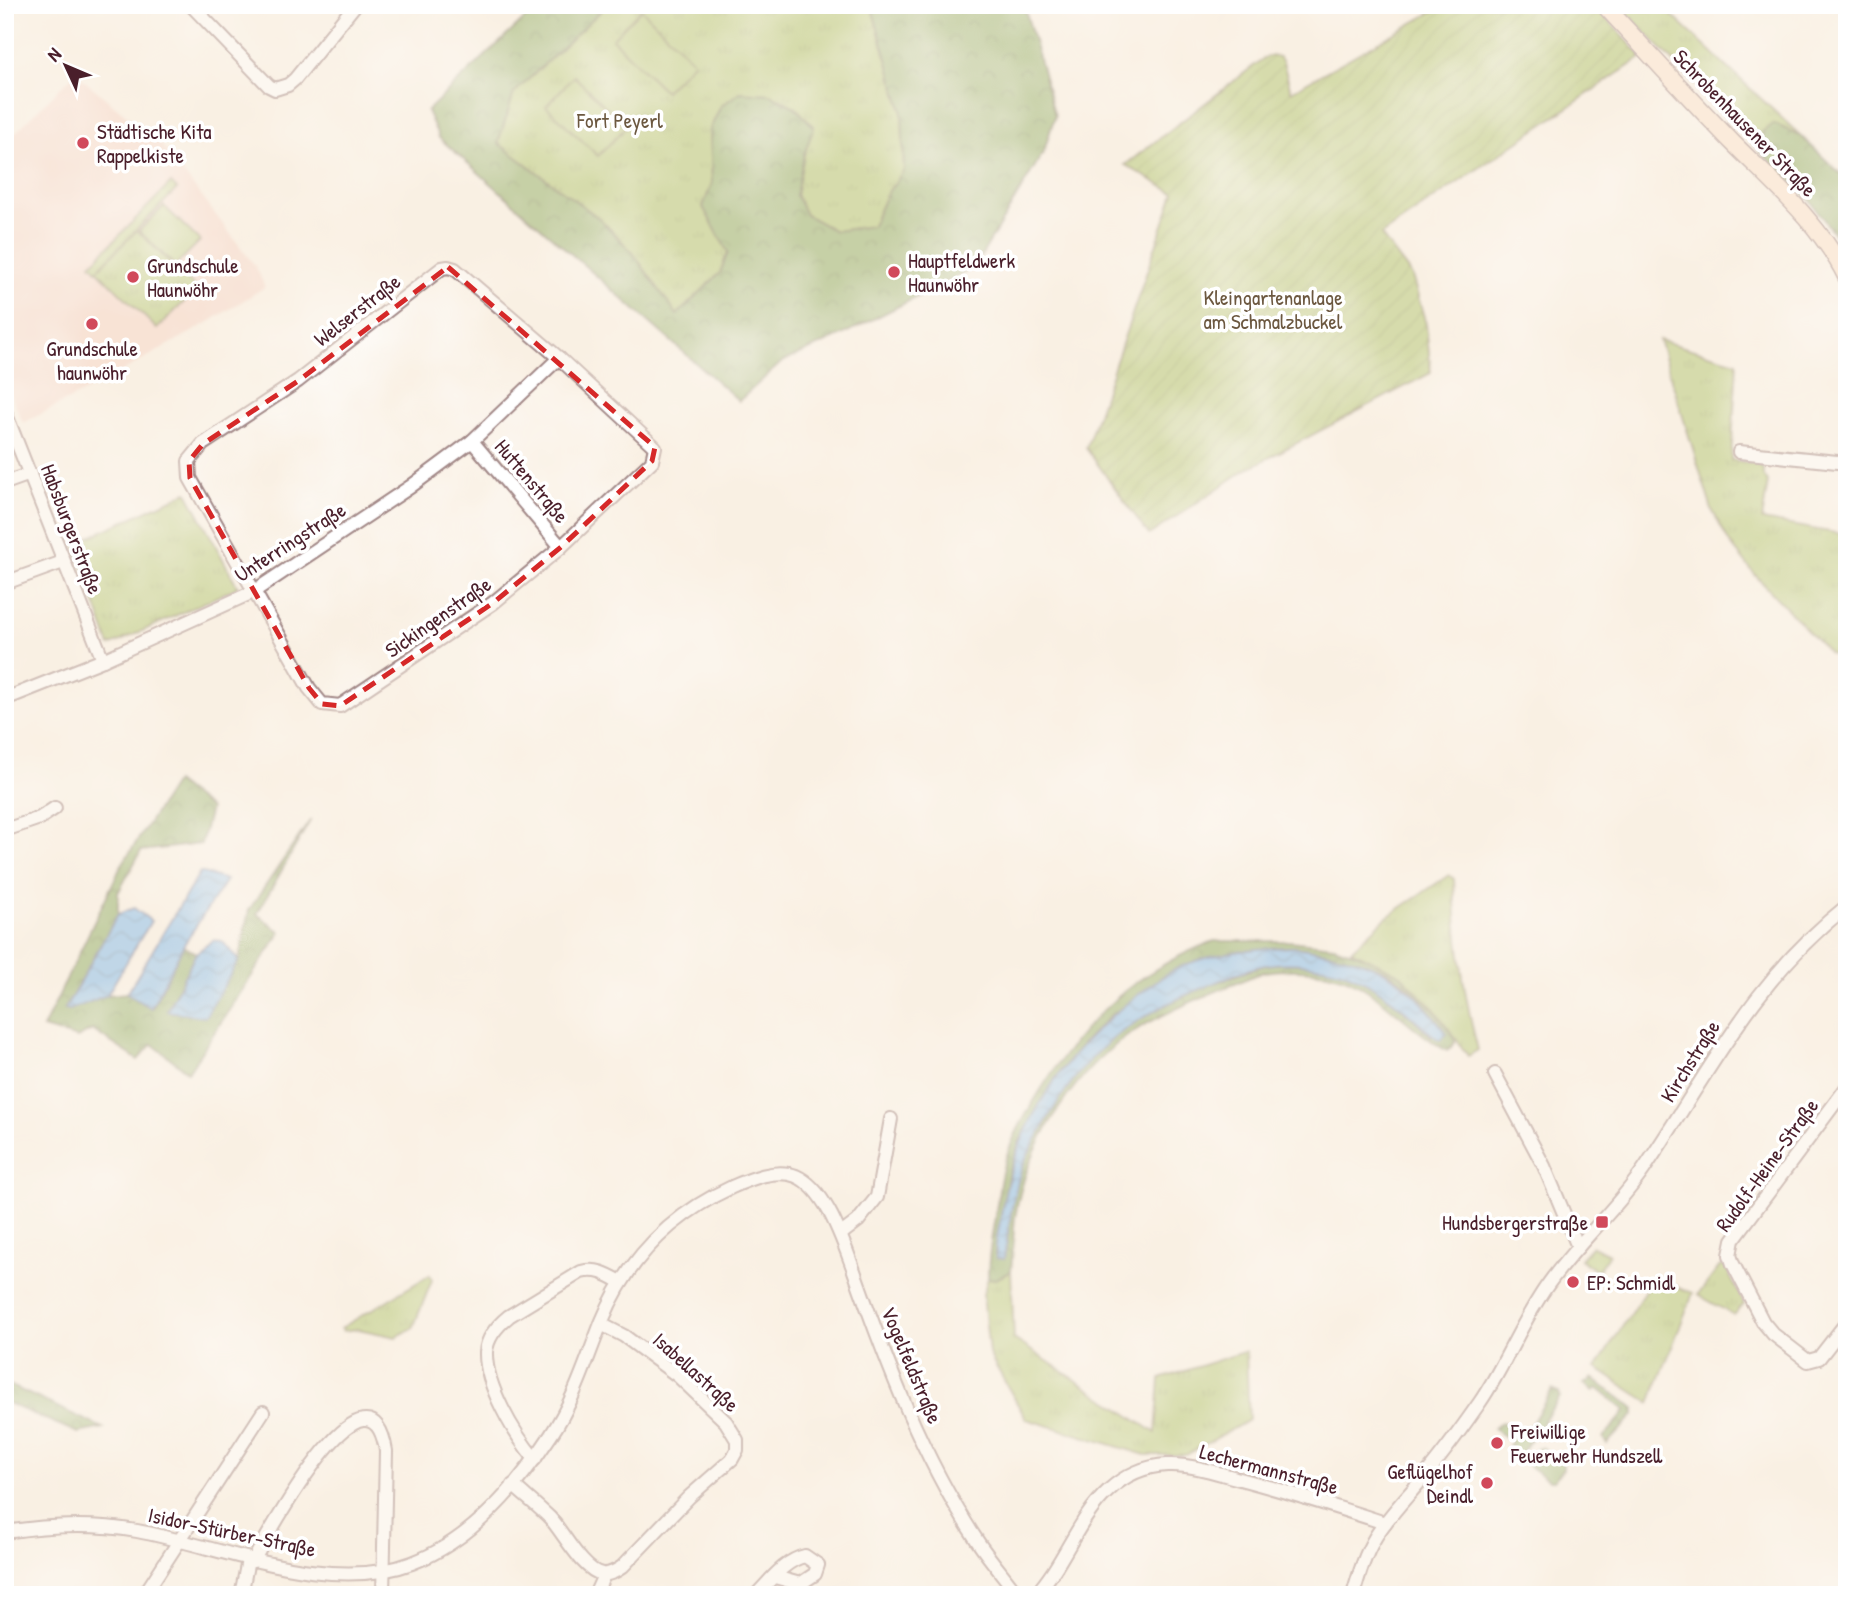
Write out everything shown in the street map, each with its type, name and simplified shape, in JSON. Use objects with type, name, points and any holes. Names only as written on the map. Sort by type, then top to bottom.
[{"type":"street","points":[[191,5],[269,86],[281,89],[295,79],[355,5]]},
{"type":"street","name":"Schrobenhausener Straße","points":[[1604,5],[1796,205],[1823,238],[1847,278]]},
{"type":"street","name":"Welserstraße","points":[[253,592],[190,478],[189,461],[203,444],[298,381],[442,268],[456,270],[559,358],[655,447]]},
{"type":"street","name":"Unterringstraße","points":[[5,699],[103,660],[253,592],[410,487],[472,440],[559,358]]},
{"type":"street","name":"Habsburgerstraße","points":[[5,412],[103,660]]},
{"type":"street","name":"Huttenstraße","points":[[472,440],[562,547]]},
{"type":"street","name":"Sickingenstraße","points":[[253,592],[309,688],[322,704],[340,706],[493,603],[562,547],[652,461],[655,447]]},
{"type":"street","points":[[1739,452],[1847,463]]},
{"type":"street","points":[[5,483],[30,474]]},
{"type":"street","points":[[5,583],[63,562]]},
{"type":"street","points":[[5,830],[40,818],[55,808]]},
{"type":"street","name":"Kirchstraße","points":[[1353,1595],[1365,1558],[1385,1523],[1459,1432],[1482,1398],[1550,1281],[1643,1170],[1759,993],[1799,948],[1847,906]]},
{"type":"street","points":[[1495,1074],[1544,1166],[1578,1247]]},
{"type":"street","name":"Rudolf-Heine-Straße","points":[[1847,1087],[1730,1246],[1733,1264],[1763,1322],[1773,1334],[1803,1357],[1814,1361],[1847,1322]]},
{"type":"street","points":[[841,1234],[858,1221],[877,1197],[891,1119]]},
{"type":"street","name":"Vogelfeldstraße","points":[[763,1176],[786,1174],[805,1182],[820,1198],[841,1234],[883,1354],[940,1478],[980,1545],[1018,1595]]},
{"type":"street","name":"Isidor-Stürber-Straße","points":[[5,1532],[63,1525],[111,1527],[251,1560],[322,1571],[384,1571],[408,1565],[439,1551],[475,1524],[535,1459],[566,1411],[580,1383],[601,1324],[621,1282],[644,1251],[676,1220],[717,1194],[763,1176]]},
{"type":"street","points":[[535,1459],[506,1418],[496,1393],[486,1351],[489,1339],[500,1323],[509,1316],[581,1272],[600,1272],[621,1282]]},
{"type":"street","name":"Isabellastraße","points":[[601,1324],[624,1336],[678,1376],[726,1422],[737,1440],[737,1450],[732,1459],[689,1497],[622,1567],[604,1575]]},
{"type":"street","points":[[144,1595],[263,1412]]},
{"type":"street","points":[[240,1595],[251,1560],[312,1466],[349,1425],[364,1420],[380,1430],[386,1451],[383,1595]]},
{"type":"street","name":"Lechermannstraße","points":[[1035,1595],[1057,1567],[1095,1504],[1120,1480],[1150,1468],[1167,1465],[1201,1469],[1385,1523]]},
{"type":"street","points":[[513,1485],[551,1519],[583,1561],[604,1575],[595,1595]]},
{"type":"street","points":[[756,1595],[775,1577]]},
{"type":"highlighted area","points":[[448,267],[655,447],[652,461],[561,547],[493,603],[340,706],[322,704],[309,688],[190,478],[189,461],[203,444],[298,381]]},
{"type":"shaded area","name":"Grundschule Haunwöhr","points":[[75,73],[160,143],[256,267],[265,287],[98,385],[23,423],[5,382],[5,143]]},
{"type":"green space","points":[[539,5],[607,5],[514,93],[498,143],[600,219],[632,252],[677,315],[720,273],[728,252],[703,207],[712,183],[710,129],[721,106],[740,92],[770,94],[795,107],[814,127],[804,154],[796,195],[806,215],[835,231],[872,226],[886,195],[904,170],[902,110],[871,5],[1024,5],[1055,116],[1044,151],[974,268],[840,336],[782,362],[739,401],[439,138],[427,111]]},
{"type":"green space","name":"Fort Peyerl","points":[[607,5],[871,5],[902,110],[904,171],[886,195],[872,226],[835,231],[806,215],[796,195],[804,154],[814,127],[795,107],[770,94],[740,93],[721,106],[710,129],[712,183],[703,207],[728,252],[720,273],[677,315],[632,252],[600,219],[497,143],[514,93]]},
{"type":"green space","name":"Kleingartenanlage am Schmalzbuckel","points":[[1445,5],[1595,5],[1642,57],[1381,235],[1412,276],[1426,324],[1431,373],[1245,470],[1149,535],[1086,448],[1174,193],[1125,165],[1264,58],[1279,57],[1283,62],[1291,91]]},
{"type":"green space","points":[[1619,5],[1665,5],[1664,8],[1801,136],[1774,124],[1762,132],[1763,155]]},
{"type":"green space","points":[[641,9],[694,62],[665,91],[612,39]]},
{"type":"green space","points":[[574,76],[626,127],[598,156],[546,106]]},
{"type":"green space","points":[[1774,124],[1801,136],[1847,180],[1847,252],[1809,199],[1763,155],[1762,132]]},
{"type":"green space","points":[[171,183],[177,189],[97,270],[91,264]]},
{"type":"green space","points":[[164,206],[200,241],[175,266],[139,231]]},
{"type":"green space","points":[[137,230],[197,289],[157,329],[97,270]]},
{"type":"green space","points":[[1659,340],[1737,362],[1731,460],[1759,464],[1763,468],[1763,475],[1768,482],[1762,520],[1847,535],[1847,755],[1843,723],[1846,659],[1829,653],[1757,577],[1729,542],[1712,510]]},
{"type":"green space","points":[[187,492],[238,587],[110,646],[74,544]]},
{"type":"green space","points":[[175,782],[210,809],[201,844],[141,851],[118,893],[118,914],[65,1009],[107,995],[127,993],[152,1008],[183,946],[196,953],[167,1011],[239,960],[249,910],[311,819],[257,914],[281,932],[188,1072],[152,1044],[138,1060],[92,1030],[77,1038],[43,1028],[121,866]]},
{"type":"green space","points":[[1449,875],[1454,879],[1461,965],[1478,1050],[1468,1056],[1435,1010],[1401,975],[1351,950],[1387,917]]},
{"type":"green space","points":[[1214,941],[1290,941],[1334,946],[1361,955],[1401,975],[1435,1011],[1454,1037],[1455,1043],[1447,1051],[1359,985],[1337,976],[1312,971],[1263,972],[1156,1019],[1118,1043],[1096,1063],[1058,1109],[1030,1162],[1021,1190],[1015,1218],[1011,1271],[996,1279],[988,1278],[1002,1169],[1016,1132],[1035,1099],[1057,1065],[1093,1020],[1135,983],[1185,953]],"holes":[[[1293,947],[1354,959],[1388,972],[1411,989],[1442,1026],[1431,1036],[1401,1007],[1366,982],[1333,969],[1299,964],[1261,966],[1173,1000],[1139,1018],[1110,1039],[1073,1081],[1052,1111],[1025,1160],[1011,1209],[1004,1259],[995,1254],[1009,1172],[1020,1141],[1060,1072],[1086,1040],[1113,1013],[1271,948]]]},
{"type":"green space","points":[[1592,1246],[1609,1254],[1597,1271],[1580,1259]]},
{"type":"green space","points":[[1720,1266],[1725,1266],[1744,1304],[1734,1315],[1698,1295]]},
{"type":"green space","points":[[1011,1271],[1014,1339],[1156,1433],[1160,1379],[1246,1351],[1249,1420],[1186,1455],[1145,1455],[1026,1419],[989,1354],[983,1294],[988,1278],[996,1279]]},
{"type":"green space","points":[[430,1275],[432,1280],[413,1328],[396,1337],[358,1329],[343,1331],[341,1328]]},
{"type":"green space","points":[[1654,1277],[1693,1293],[1650,1403],[1596,1368]]},
{"type":"green space","points":[[1592,1378],[1634,1408],[1634,1415],[1607,1444],[1603,1438],[1625,1410],[1597,1388],[1594,1391],[1584,1384]]},
{"type":"green space","points":[[5,1383],[103,1428],[78,1433],[5,1402]]},
{"type":"green space","points":[[1552,1390],[1559,1393],[1560,1397],[1520,1455],[1508,1446],[1511,1441],[1493,1429],[1502,1422],[1511,1427],[1526,1428],[1532,1423]]},
{"type":"green space","points":[[1538,1447],[1542,1447],[1563,1464],[1563,1469],[1554,1480],[1549,1480],[1526,1464]]},
{"type":"water","points":[[200,872],[226,880],[183,946],[151,1008],[127,993]]},
{"type":"water","points":[[134,908],[151,921],[107,995],[70,1010],[65,1009],[118,914]]},
{"type":"water","points":[[213,940],[222,941],[239,960],[205,1017],[167,1011],[196,953]]},
{"type":"water","points":[[1293,947],[1348,957],[1380,969],[1409,990],[1433,1015],[1446,1034],[1441,1040],[1434,1036],[1391,999],[1351,975],[1298,964],[1281,963],[1257,967],[1155,1010],[1113,1039],[1094,1056],[1061,1097],[1025,1160],[1013,1199],[1004,1259],[996,1258],[1007,1183],[1017,1151],[1047,1092],[1088,1039],[1143,991],[1178,968],[1205,958],[1234,952]]},
{"type":"place","name":"Städtische Kita Rappelkiste","points":[[83,143]]},
{"type":"place","name":"Hauptfeldwerk Haunwöhr","points":[[894,272]]},
{"type":"place","name":"Grundschule Haunwöhr","points":[[133,277]]},
{"type":"place","name":"Grundschule haunwöhr","points":[[92,324]]},
{"type":"place","name":"Hundsbergerstraße","points":[[1602,1222]]},
{"type":"place","name":"EP: Schmidl","points":[[1573,1282]]},
{"type":"place","name":"Freiwillige Feuerwehr Hundszell","points":[[1497,1443]]},
{"type":"place","name":"Geflügelhof Deindl","points":[[1487,1483]]}]
